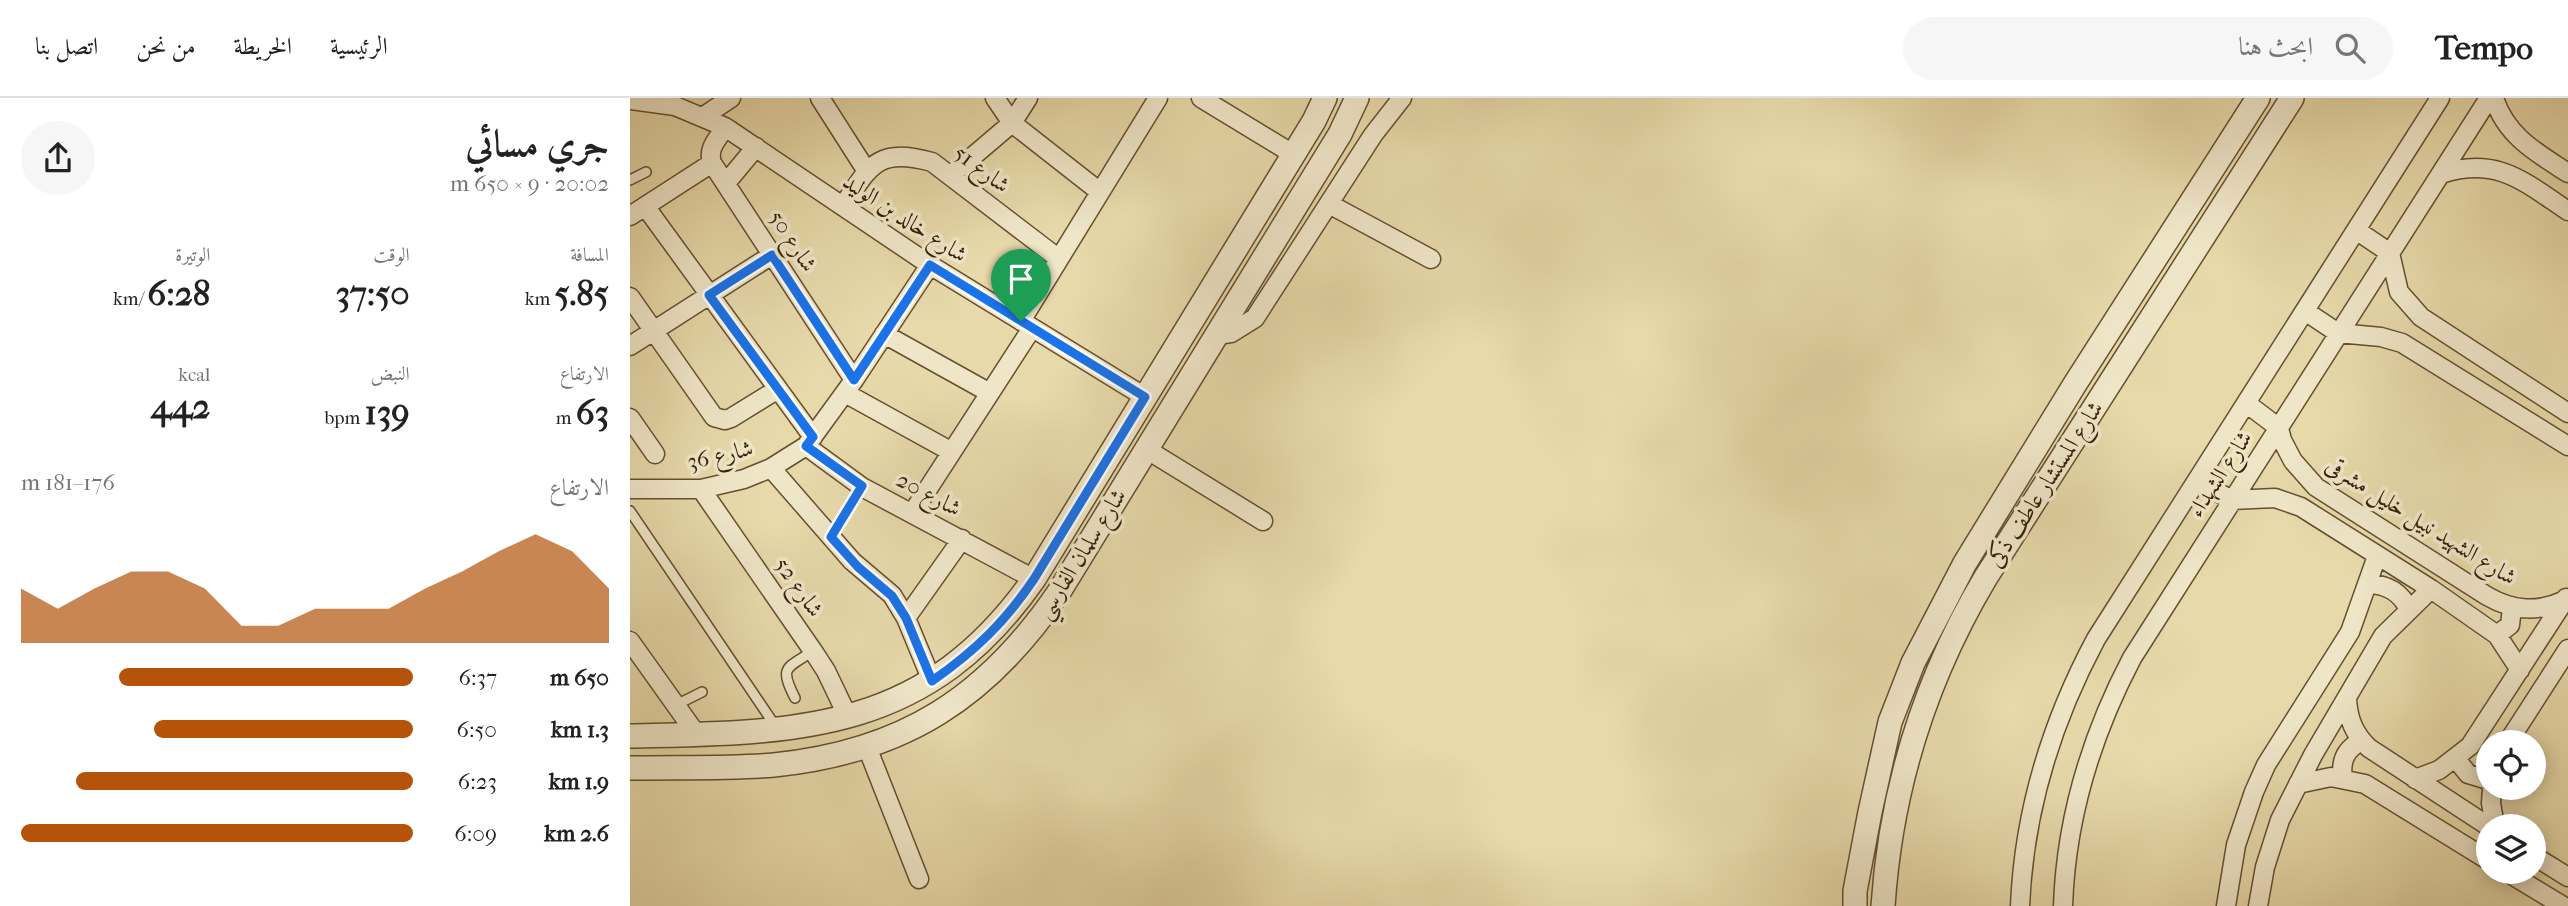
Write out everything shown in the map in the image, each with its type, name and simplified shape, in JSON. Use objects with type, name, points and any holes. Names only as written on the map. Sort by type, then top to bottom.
[{"type":"street","points":[[704,116],[731,98]]},
{"type":"street","points":[[820,98],[866,170],[843,206]]},
{"type":"street","points":[[995,98],[1012,123],[1100,192]]},
{"type":"street","points":[[951,175],[1012,123],[1028,98]]},
{"type":"street","points":[[913,512],[990,393],[1059,259],[1158,98]]},
{"type":"street","points":[[1201,98],[1293,154]]},
{"type":"street","name":"شارع سلمان الفارسي","points":[[630,736],[733,733],[848,717],[905,696],[932,681],[990,636],[1034,579],[1325,98]]},
{"type":"street","name":"شارع سلمان الفارسي","points":[[630,768],[776,765],[867,747],[937,714],[973,690],[1006,660],[1034,628],[1059,592],[1340,134],[1357,98]]},
{"type":"street","points":[[1217,335],[1231,333],[1255,318],[1373,135],[1402,98]]},
{"type":"street","name":"شارع المستشار عاطف ذكى","points":[[1855,906],[1855,891],[1870,812],[1890,722],[1913,663],[1965,562],[2258,98]]},
{"type":"street","name":"شارع المستشار عاطف ذكى","points":[[1883,906],[1889,839],[1903,770],[1924,703],[1952,638],[1986,577],[2292,98]]},
{"type":"street","name":"شارع الشهداء","points":[[2020,906],[2024,856],[2034,799],[2049,744],[2070,691],[2096,639],[2441,98]]},
{"type":"street","points":[[2492,98],[2506,123],[2520,140],[2568,173]]},
{"type":"street","name":"شارع الشهداء","points":[[2063,906],[2067,851],[2073,817],[2091,750],[2108,708],[2143,640],[2338,333],[2492,98]]},
{"type":"street","name":"شارع خالد بن الوليد","points":[[630,100],[675,106],[726,127],[930,265],[1145,397]]},
{"type":"street","points":[[637,211],[712,163],[712,147],[726,127]]},
{"type":"street","points":[[726,183],[756,147]]},
{"type":"street","name":"شارع 51","points":[[866,170],[887,159],[909,156],[932,162],[1059,259]]},
{"type":"street","name":"شارع 50","points":[[712,163],[772,255],[849,386]]},
{"type":"street","points":[[2441,174],[2478,167],[2503,171],[2514,175],[2568,211]]},
{"type":"street","points":[[1329,204],[1431,259]]},
{"type":"street","name":"شارع 20","points":[[637,211],[709,295],[778,389],[809,442],[862,486],[1034,579]]},
{"type":"street","points":[[2181,219],[2204,235]]},
{"type":"street","points":[[2356,230],[2390,253],[2399,292],[2413,310],[2568,412]]},
{"type":"street","points":[[630,346],[772,255]]},
{"type":"street","name":"شارع 36","points":[[630,489],[701,489],[744,479],[771,468],[809,442],[930,265]]},
{"type":"street","points":[[630,297],[714,417],[719,420],[731,418],[778,389]]},
{"type":"street","points":[[2305,311],[2338,333],[2381,337],[2402,343],[2568,446]]},
{"type":"street","points":[[884,334],[990,393]]},
{"type":"street","points":[[849,386],[952,452]]},
{"type":"street","points":[[2246,403],[2279,428]]},
{"type":"street","points":[[630,418],[655,454]]},
{"type":"street","name":"شارع الشهيد نبيل خليل مشرقى","points":[[2279,428],[2293,461],[2316,487],[2487,596],[2512,608],[2539,609],[2566,598]]},
{"type":"street","points":[[1146,449],[1263,521]]},
{"type":"street","points":[[771,468],[858,567],[892,596],[906,618],[932,681]]},
{"type":"street","points":[[2197,480],[2231,500],[2262,497],[2301,507],[2431,589],[2497,635],[2520,670]]},
{"type":"street","name":"شارع 52","points":[[701,489],[826,671],[848,717]]},
{"type":"street","points":[[906,618],[962,539]]},
{"type":"street","points":[[2227,906],[2229,883],[2244,818],[2262,774],[2350,632],[2376,556]]},
{"type":"street","points":[[2367,584],[2389,588],[2401,597],[2409,610]]},
{"type":"street","points":[[2259,897],[2280,820],[2298,784],[2383,636],[2431,589]]},
{"type":"street","points":[[2415,779],[2440,770],[2456,759],[2479,736],[2566,598]]},
{"type":"street","points":[[2497,635],[2510,625],[2512,608]]},
{"type":"street","points":[[630,641],[697,735]]},
{"type":"street","points":[[2516,730],[2568,649]]},
{"type":"street","points":[[2347,698],[2350,721],[2361,741],[2378,755],[2476,818]]},
{"type":"street","points":[[773,729],[768,748],[776,765]]},
{"type":"street","points":[[733,733],[739,750],[738,767]]},
{"type":"street","points":[[2343,778],[2344,757],[2352,746],[2361,741]]},
{"type":"street","points":[[867,747],[919,879]]},
{"type":"street","points":[[2456,759],[2468,775],[2476,778]]},
{"type":"street","points":[[2298,784],[2320,778],[2343,778],[2365,784],[2476,853]]},
{"type":"street","points":[[2546,863],[2568,877]]},
{"type":"street","points":[[2229,883],[2259,897],[2269,906]]},
{"type":"street","points":[[2527,884],[2563,906]]},
{"type":"lane","points":[[630,180],[646,172]]},
{"type":"lane","points":[[831,537],[862,486]]},
{"type":"lane","points":[[630,511],[773,729]]},
{"type":"lane","points":[[795,698],[786,681],[786,670],[813,651]]},
{"type":"lane","points":[[676,705],[702,692]]},
{"type":"route","points":[[772,255],[854,380],[930,265],[1021,321],[1145,397],[1014,608],[990,636],[932,681],[900,606],[883,586],[858,567],[831,537],[862,486],[806,446],[813,437],[709,295],[772,255]]}]
